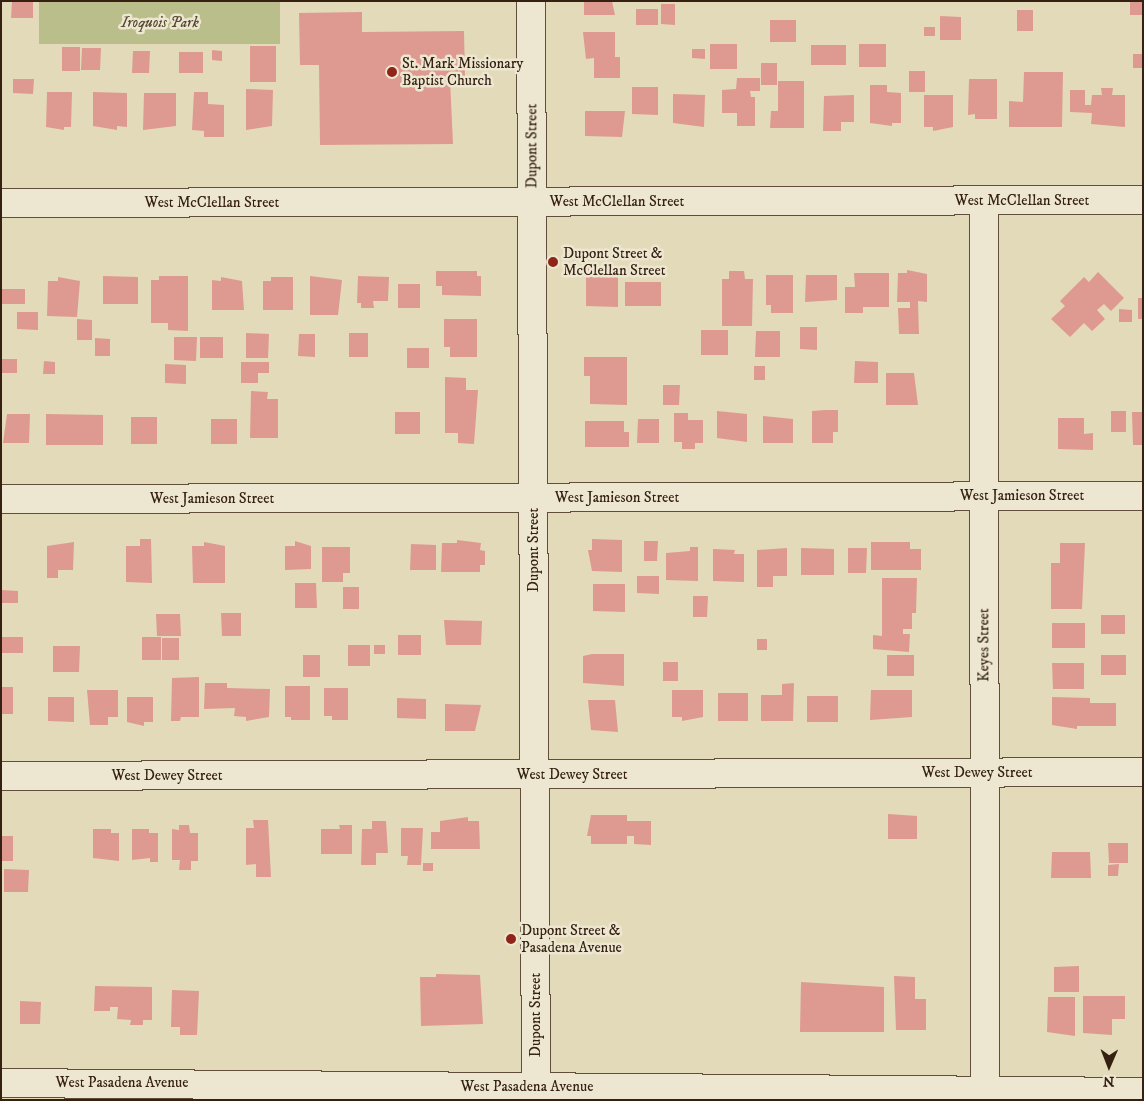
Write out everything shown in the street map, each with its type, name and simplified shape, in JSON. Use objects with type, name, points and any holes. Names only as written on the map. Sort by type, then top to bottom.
[{"type":"street","name":"Dupont Street","points":[[531,1],[536,1093]]},
{"type":"street","name":"West McClellan Street","points":[[1,203],[1143,200]]},
{"type":"street","name":"Keyes Street","points":[[984,201],[985,1090]]},
{"type":"street","name":"West Jamieson Street","points":[[1,500],[1143,496]]},
{"type":"street","name":"West Dewey Street","points":[[1,776],[1143,772]]},
{"type":"street","name":"West Pasadena Avenue","points":[[1,1082],[335,1093],[797,1094],[985,1090],[1051,1095],[1143,1092]]},
{"type":"green space","name":"Iroquois Park","points":[[39,1],[280,1],[280,44],[39,44]]},
{"type":"building","points":[[12,1],[33,1],[33,18],[11,18]]},
{"type":"building","points":[[584,1],[612,1],[615,15],[584,15]]},
{"type":"building","points":[[1130,1],[1143,1],[1143,15],[1130,15]]},
{"type":"building","points":[[661,4],[675,4],[675,25],[661,24]]},
{"type":"building","points":[[636,9],[658,9],[658,25],[636,25]]},
{"type":"building","points":[[1017,10],[1033,10],[1033,31],[1017,31]]},
{"type":"building","name":"St. Mark Missionary Baptist Church","points":[[362,12],[362,32],[464,31],[465,79],[450,79],[453,144],[320,145],[319,65],[300,65],[299,13]]},
{"type":"building","points":[[940,16],[961,17],[961,40],[940,40]]},
{"type":"building","points":[[770,20],[796,20],[796,42],[770,42]]},
{"type":"building","points":[[924,27],[935,27],[935,36],[924,36]]},
{"type":"building","points":[[583,32],[615,32],[615,57],[620,57],[620,78],[594,78],[594,58],[586,59]]},
{"type":"building","points":[[710,44],[737,44],[737,69],[710,69]]},
{"type":"building","points":[[859,44],[886,44],[886,67],[859,67]]},
{"type":"building","points":[[811,45],[846,45],[846,65],[811,65]]},
{"type":"building","points":[[250,46],[276,46],[276,82],[250,82]]},
{"type":"building","points":[[62,47],[80,47],[80,71],[62,71]]},
{"type":"building","points":[[82,48],[101,48],[100,70],[81,70]]},
{"type":"building","points":[[692,49],[705,49],[705,59],[692,58]]},
{"type":"building","points":[[212,50],[222,51],[222,61],[212,60]]},
{"type":"building","points":[[133,51],[150,51],[149,73],[132,73]]},
{"type":"building","points":[[179,52],[203,52],[203,73],[179,73]]},
{"type":"building","points":[[1133,54],[1143,54],[1143,68],[1133,68]]},
{"type":"building","points":[[761,63],[777,63],[777,85],[761,85]]},
{"type":"building","points":[[909,71],[925,71],[925,92],[909,92]]},
{"type":"building","points":[[1024,72],[1063,72],[1062,127],[1009,127],[1009,101],[1023,102]]},
{"type":"building","points":[[737,78],[760,78],[760,91],[750,91],[751,97],[755,97],[755,126],[737,126],[737,113],[722,113],[722,90],[736,89]]},
{"type":"building","points":[[13,79],[34,79],[33,94],[13,93]]},
{"type":"building","points":[[969,79],[997,79],[997,119],[975,119],[975,114],[968,115]]},
{"type":"building","points":[[778,81],[804,81],[804,128],[770,128],[771,111],[778,111]]},
{"type":"building","points":[[870,85],[887,85],[887,92],[901,93],[901,123],[892,123],[892,126],[870,123]]},
{"type":"building","points":[[632,87],[658,87],[658,115],[632,114]]},
{"type":"building","points":[[1101,88],[1113,88],[1112,95],[1125,95],[1125,127],[1091,124],[1092,113],[1070,112],[1070,90],[1085,90],[1085,105],[1091,105],[1092,95],[1102,95]]},
{"type":"building","points":[[246,89],[273,90],[272,126],[246,130]]},
{"type":"building","points":[[47,92],[72,92],[71,127],[64,127],[64,130],[46,127]]},
{"type":"building","points":[[93,92],[127,93],[127,127],[117,126],[117,130],[93,126]]},
{"type":"building","points":[[194,92],[208,92],[208,104],[224,105],[224,137],[204,137],[204,131],[192,130]]},
{"type":"building","points":[[144,93],[176,93],[176,126],[143,130]]},
{"type":"building","points":[[673,94],[705,95],[704,127],[673,123]]},
{"type":"building","points":[[854,95],[854,122],[841,122],[841,131],[823,131],[824,96]]},
{"type":"building","points":[[924,95],[953,95],[953,127],[933,131],[933,127],[924,127]]},
{"type":"building","points":[[585,111],[625,111],[622,137],[585,136]]},
{"type":"building","points":[[586,267],[618,267],[618,307],[586,306]]},
{"type":"building","points":[[907,270],[927,274],[927,302],[918,301],[919,334],[899,334],[898,308],[910,308],[910,302],[897,302],[898,273],[907,273]]},
{"type":"building","points":[[436,271],[477,271],[477,276],[481,276],[481,296],[442,295],[442,286],[436,286]]},
{"type":"building","points":[[729,271],[744,271],[745,279],[753,279],[752,326],[722,326],[722,279],[729,279]]},
{"type":"building","points":[[1098,272],[1124,298],[1111,311],[1104,304],[1097,310],[1105,319],[1092,331],[1084,323],[1070,337],[1051,319],[1065,306],[1060,301],[1084,277],[1089,282]]},
{"type":"building","points":[[854,273],[889,273],[889,307],[863,307],[863,313],[845,313],[845,287],[855,287]]},
{"type":"building","points":[[766,275],[793,275],[793,313],[771,313],[771,305],[766,305]]},
{"type":"building","points":[[806,275],[837,275],[837,300],[805,302]]},
{"type":"building","points":[[103,276],[138,277],[138,304],[103,304]]},
{"type":"building","points":[[159,276],[188,276],[188,331],[168,330],[168,323],[151,323],[151,280],[159,280]]},
{"type":"building","points":[[310,276],[342,280],[338,315],[310,315]]},
{"type":"building","points":[[358,276],[389,277],[388,301],[373,301],[374,308],[361,308],[361,303],[357,303]]},
{"type":"building","points":[[58,277],[80,281],[77,317],[47,316],[48,281],[58,281]]},
{"type":"building","points":[[221,277],[242,281],[244,310],[212,310],[212,280],[221,281]]},
{"type":"building","points":[[271,277],[293,277],[293,310],[263,310],[263,281],[271,281]]},
{"type":"building","points":[[625,282],[661,282],[661,306],[625,306]]},
{"type":"building","points":[[398,284],[420,284],[420,308],[398,308]]},
{"type":"building","points":[[1,289],[25,289],[25,304],[1,304]]},
{"type":"building","points":[[1138,298],[1143,298],[1143,319],[1138,319]]},
{"type":"building","points":[[1119,309],[1132,310],[1132,322],[1119,322]]},
{"type":"building","points":[[17,312],[38,312],[38,330],[17,329]]},
{"type":"building","points":[[77,319],[92,320],[92,340],[77,340]]},
{"type":"building","points":[[444,319],[477,319],[477,357],[450,357],[450,347],[444,347]]},
{"type":"building","points":[[800,327],[817,327],[817,350],[800,349]]},
{"type":"building","points":[[701,330],[728,330],[728,355],[701,355]]},
{"type":"building","points":[[756,331],[780,331],[780,357],[755,357]]},
{"type":"building","points":[[246,333],[269,334],[268,358],[246,358]]},
{"type":"building","points":[[349,333],[368,333],[368,357],[349,357]]},
{"type":"building","points":[[299,334],[315,334],[315,357],[298,356]]},
{"type":"building","points":[[174,337],[197,337],[196,361],[174,360]]},
{"type":"building","points":[[200,337],[223,337],[223,358],[200,358]]},
{"type":"building","points":[[95,338],[110,339],[110,356],[95,356]]},
{"type":"building","points":[[407,348],[429,348],[429,368],[407,368]]},
{"type":"building","points":[[584,357],[627,357],[627,405],[590,404],[590,376],[584,376]]},
{"type":"building","points":[[1,359],[17,359],[17,373],[1,373]]},
{"type":"building","points":[[44,361],[55,362],[55,374],[43,374]]},
{"type":"building","points":[[855,361],[878,362],[878,383],[854,383]]},
{"type":"building","points":[[241,362],[269,362],[269,373],[258,373],[258,383],[241,383]]},
{"type":"building","points":[[165,364],[186,365],[186,384],[165,383]]},
{"type":"building","points":[[754,366],[765,366],[765,380],[754,380]]},
{"type":"building","points":[[886,373],[914,373],[918,405],[886,405]]},
{"type":"building","points":[[445,377],[466,378],[466,390],[478,390],[474,444],[458,443],[458,433],[445,433]]},
{"type":"building","points":[[663,385],[680,385],[679,405],[663,405]]},
{"type":"building","points":[[251,391],[268,392],[267,399],[278,399],[278,438],[250,438]]},
{"type":"building","points":[[838,410],[838,432],[833,432],[833,443],[812,443],[812,411]]},
{"type":"building","points":[[717,411],[747,414],[747,442],[717,438]]},
{"type":"building","points":[[1111,411],[1126,411],[1126,432],[1111,432]]},
{"type":"building","points":[[395,412],[420,412],[420,434],[395,434]]},
{"type":"building","points":[[1132,412],[1143,412],[1143,445],[1133,445]]},
{"type":"building","points":[[674,413],[688,413],[688,420],[703,420],[703,443],[695,443],[695,449],[682,449],[682,442],[674,442]]},
{"type":"building","points":[[7,414],[30,414],[29,443],[3,443]]},
{"type":"building","points":[[46,414],[103,415],[103,445],[46,445]]},
{"type":"building","points":[[763,416],[793,419],[793,443],[763,443]]},
{"type":"building","points":[[131,417],[157,417],[157,444],[131,444]]},
{"type":"building","points":[[1058,418],[1084,418],[1084,434],[1093,433],[1093,450],[1058,449]]},
{"type":"building","points":[[211,419],[237,419],[237,444],[211,444]]},
{"type":"building","points":[[638,419],[659,419],[659,443],[637,443]]},
{"type":"building","points":[[585,421],[624,421],[624,432],[629,432],[629,447],[585,447]]},
{"type":"building","points":[[140,539],[151,539],[152,583],[126,582],[126,546],[140,546]]},
{"type":"building","points":[[592,539],[622,540],[622,572],[592,571],[588,550],[592,550]]},
{"type":"building","points":[[457,540],[481,543],[480,550],[485,551],[485,565],[480,565],[480,572],[441,572],[442,543],[457,543]]},
{"type":"building","points":[[295,541],[311,546],[311,569],[285,570],[285,546],[295,546]]},
{"type":"building","points":[[644,541],[658,541],[657,561],[644,561]]},
{"type":"building","points":[[74,542],[73,570],[58,570],[58,578],[47,578],[47,546]]},
{"type":"building","points":[[204,542],[225,546],[225,583],[193,583],[192,546],[204,546]]},
{"type":"building","points":[[871,542],[910,542],[910,549],[921,549],[921,570],[871,570]]},
{"type":"building","points":[[1060,543],[1085,543],[1082,609],[1051,609],[1051,563],[1060,563]]},
{"type":"building","points":[[411,544],[436,545],[436,570],[410,570]]},
{"type":"building","points":[[322,547],[350,547],[350,573],[343,573],[343,582],[322,582]]},
{"type":"building","points":[[690,547],[698,547],[698,581],[666,580],[666,553],[690,551]]},
{"type":"building","points":[[787,548],[787,576],[773,576],[773,587],[757,587],[757,550]]},
{"type":"building","points":[[801,548],[834,549],[834,575],[801,575]]},
{"type":"building","points":[[848,548],[867,548],[866,573],[848,573]]},
{"type":"building","points":[[713,549],[735,550],[734,554],[744,554],[744,582],[713,581]]},
{"type":"building","points":[[637,576],[659,576],[659,594],[637,593]]},
{"type":"building","points":[[882,578],[917,578],[916,613],[912,613],[912,629],[903,629],[903,634],[910,634],[909,652],[873,649],[873,635],[882,636]]},
{"type":"building","points":[[295,583],[316,583],[317,608],[295,608]]},
{"type":"building","points":[[593,584],[625,584],[625,612],[593,611]]},
{"type":"building","points":[[343,587],[359,587],[359,609],[343,609]]},
{"type":"building","points":[[1,590],[18,591],[18,603],[1,603]]},
{"type":"building","points":[[693,596],[708,596],[707,617],[693,617]]},
{"type":"building","points":[[221,613],[241,613],[241,636],[222,636]]},
{"type":"building","points":[[156,614],[180,614],[181,636],[157,636]]},
{"type":"building","points":[[1101,615],[1125,615],[1125,634],[1101,634]]},
{"type":"building","points":[[444,620],[482,621],[481,645],[446,645]]},
{"type":"building","points":[[1052,623],[1085,623],[1085,648],[1052,648]]},
{"type":"building","points":[[398,635],[421,635],[421,655],[398,655]]},
{"type":"building","points":[[1,637],[23,637],[23,653],[1,653]]},
{"type":"building","points":[[142,637],[161,637],[161,660],[142,660]]},
{"type":"building","points":[[162,638],[179,638],[179,660],[162,660]]},
{"type":"building","points":[[757,639],[767,639],[767,650],[757,650]]},
{"type":"building","points":[[348,645],[370,645],[370,666],[348,666]]},
{"type":"building","points":[[374,645],[385,645],[385,654],[374,654]]},
{"type":"building","points":[[53,646],[80,646],[79,672],[53,672]]},
{"type":"building","points":[[592,654],[624,654],[624,686],[583,683],[583,656]]},
{"type":"building","points":[[303,655],[320,655],[320,677],[303,677]]},
{"type":"building","points":[[887,655],[914,655],[914,676],[887,676]]},
{"type":"building","points":[[1101,655],[1126,655],[1126,675],[1101,675]]},
{"type":"building","points":[[663,662],[678,662],[678,681],[663,681]]},
{"type":"building","points":[[1052,663],[1084,663],[1084,689],[1053,689]]},
{"type":"building","points":[[199,677],[199,717],[181,717],[180,721],[171,721],[172,678]]},
{"type":"building","points":[[205,683],[227,683],[227,688],[270,689],[269,717],[246,721],[246,717],[234,716],[235,708],[204,709]]},
{"type":"building","points":[[794,683],[793,721],[761,721],[761,695],[782,695],[782,684]]},
{"type":"building","points":[[285,686],[310,686],[310,720],[291,720],[291,717],[285,717]]},
{"type":"building","points":[[1,687],[13,687],[13,714],[1,714]]},
{"type":"building","points":[[324,688],[348,688],[348,720],[332,720],[332,716],[324,716]]},
{"type":"building","points":[[87,690],[118,690],[118,717],[108,717],[108,725],[90,725]]},
{"type":"building","points":[[672,690],[703,690],[703,717],[682,721],[682,717],[672,717]]},
{"type":"building","points":[[871,690],[912,690],[912,717],[870,720]]},
{"type":"building","points":[[718,693],[748,693],[748,721],[718,721]]},
{"type":"building","points":[[807,696],[838,696],[838,722],[807,722]]},
{"type":"building","points":[[48,697],[74,697],[74,722],[48,721]]},
{"type":"building","points":[[127,697],[153,697],[153,722],[144,722],[144,726],[127,722]]},
{"type":"building","points":[[1052,697],[1090,698],[1090,703],[1116,703],[1116,726],[1077,726],[1077,729],[1052,725]]},
{"type":"building","points":[[397,698],[426,699],[426,719],[397,718]]},
{"type":"building","points":[[588,700],[615,700],[618,732],[591,730]]},
{"type":"building","points":[[445,704],[481,705],[475,731],[445,731]]},
{"type":"building","points":[[888,814],[917,816],[917,839],[888,839]]},
{"type":"building","points":[[591,815],[627,815],[627,821],[651,821],[651,845],[634,844],[634,836],[627,836],[627,844],[591,844],[591,836],[587,836]]},
{"type":"building","points":[[468,817],[468,821],[479,821],[480,849],[431,849],[431,832],[440,832],[440,821]]},
{"type":"building","points":[[253,820],[268,820],[271,877],[256,877],[256,864],[246,865],[246,828],[254,828]]},
{"type":"building","points":[[372,821],[386,821],[388,853],[376,853],[376,865],[361,865],[362,829],[372,829]]},
{"type":"building","points":[[179,825],[189,825],[190,833],[198,833],[198,861],[191,861],[191,870],[179,870],[180,860],[172,860],[172,829],[179,830]]},
{"type":"building","points":[[339,825],[352,825],[352,854],[321,854],[321,829],[340,829]]},
{"type":"building","points":[[401,828],[423,828],[421,865],[407,865],[408,856],[401,856]]},
{"type":"building","points":[[93,829],[111,829],[111,833],[119,833],[119,861],[93,858]]},
{"type":"building","points":[[132,829],[149,829],[149,833],[158,833],[158,862],[150,862],[150,858],[132,860]]},
{"type":"building","points":[[1,836],[13,836],[13,861],[1,861]]},
{"type":"building","points":[[1108,843],[1128,843],[1128,863],[1109,863]]},
{"type":"building","points":[[1052,852],[1090,852],[1091,878],[1051,878]]},
{"type":"building","points":[[423,863],[433,863],[433,871],[423,871]]},
{"type":"building","points":[[1119,864],[1118,876],[1108,876],[1108,865]]},
{"type":"building","points":[[4,869],[29,870],[28,892],[4,892]]},
{"type":"building","points":[[1079,966],[1079,992],[1054,992],[1054,967]]},
{"type":"building","points":[[436,974],[480,975],[483,1024],[421,1026],[420,977],[436,977]]},
{"type":"building","points":[[894,976],[915,977],[915,999],[926,999],[926,1030],[896,1030]]},
{"type":"building","points":[[801,982],[884,987],[884,1032],[800,1032]]},
{"type":"building","points":[[95,986],[152,987],[152,1020],[143,1020],[143,1025],[130,1025],[131,1020],[117,1019],[118,1007],[110,1007],[110,1011],[94,1011]]},
{"type":"building","points":[[172,990],[199,991],[197,1035],[180,1035],[180,1027],[171,1027]]},
{"type":"building","points":[[1083,996],[1125,996],[1125,1019],[1112,1019],[1112,1035],[1083,1033]]},
{"type":"building","points":[[1048,997],[1075,997],[1075,1036],[1047,1032]]},
{"type":"building","points":[[20,1001],[41,1002],[40,1024],[20,1024]]},
{"type":"place","name":"St. Mark Missionary Baptist Church","points":[[392,72]]},
{"type":"place","name":"Dupont Street & McClellan Street","points":[[553,262]]},
{"type":"place","name":"Dupont Street & Pasadena Avenue","points":[[511,939]]}]
